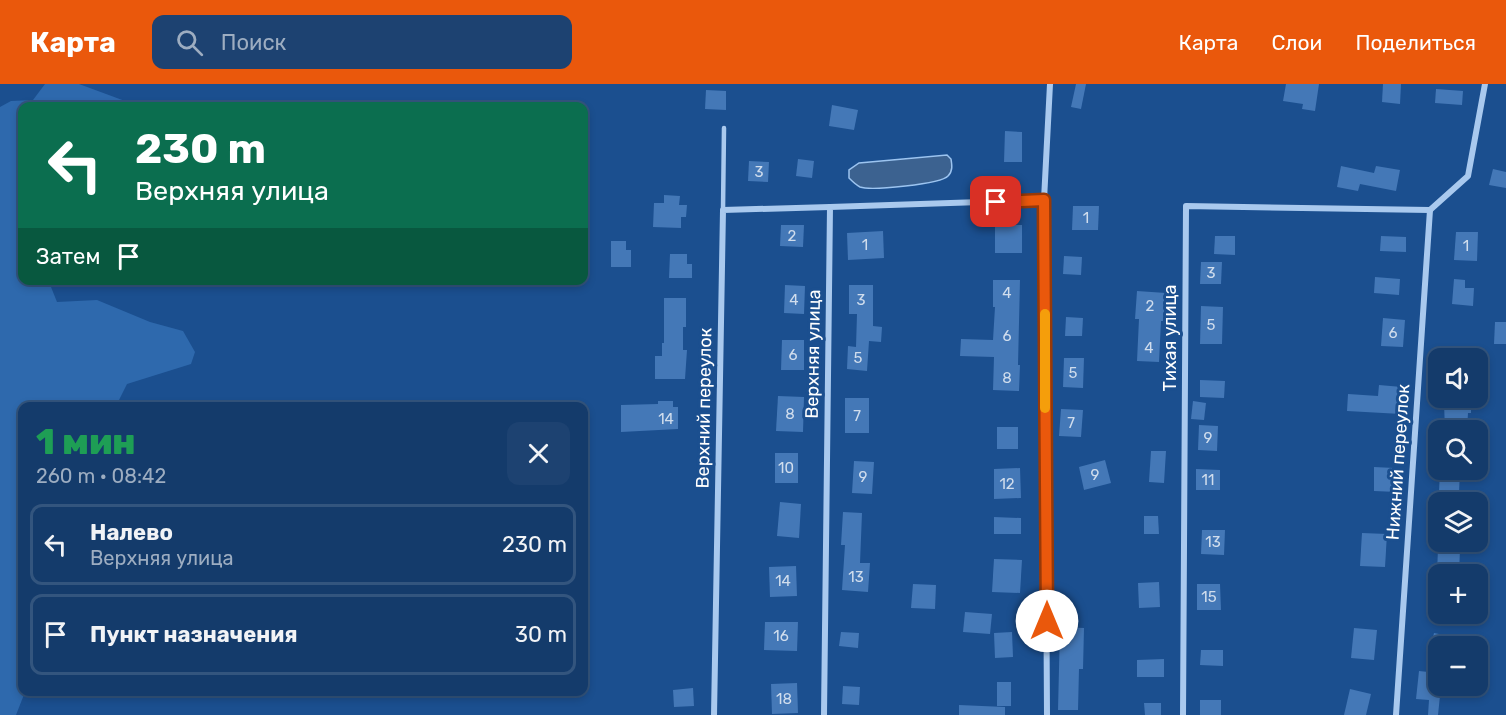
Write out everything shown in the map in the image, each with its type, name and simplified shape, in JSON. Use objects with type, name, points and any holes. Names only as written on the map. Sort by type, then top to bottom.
[{"type":"street","points":[[1047,715],[1044,200],[1050,84]]},
{"type":"street","points":[[1430,210],[1468,176],[1485,84]]},
{"type":"street","points":[[723,210],[1044,200]]},
{"type":"street","name":"Верхняя улица","points":[[824,715],[830,207]]},
{"type":"street","name":"Тихая улица","points":[[1183,715],[1186,207],[1430,210]]},
{"type":"street","name":"Верхний переулок","points":[[714,715],[723,210]]},
{"type":"street","name":"Нижний переулок","points":[[1396,715],[1430,210]]},
{"type":"lane","points":[[723,210],[724,128]]},
{"type":"shaded area","points":[[45,84],[79,84],[125,101],[18,102],[18,285],[52,285],[57,302],[97,300],[150,322],[183,331],[195,352],[191,364],[127,384],[118,402],[18,402],[18,696],[23,696],[16,715],[0,715],[0,107],[11,101],[33,100]]},
{"type":"shaded area","points":[[947,155],[951,159],[951,172],[943,179],[933,182],[867,188],[860,187],[849,178],[849,170],[859,163]]},
{"type":"building","points":[[1076,84],[1086,84],[1081,109],[1071,107]]},
{"type":"building","points":[[1286,84],[1319,84],[1315,111],[1302,109],[1303,104],[1283,101]]},
{"type":"building","points":[[1383,84],[1401,84],[1400,104],[1382,102]]},
{"type":"building","points":[[1436,89],[1463,91],[1462,105],[1435,103]]},
{"type":"building","points":[[706,90],[726,91],[726,110],[705,109]]},
{"type":"building","points":[[832,105],[858,110],[854,130],[829,126]]},
{"type":"building","points":[[1005,131],[1022,132],[1022,162],[1004,162]]},
{"type":"building","points":[[798,159],[814,161],[812,178],[796,176]]},
{"type":"building","points":[[749,161],[769,162],[768,182],[748,181]]},
{"type":"building","points":[[1341,166],[1374,173],[1376,166],[1400,170],[1396,191],[1360,184],[1358,191],[1337,187]]},
{"type":"building","points":[[1493,169],[1506,172],[1506,188],[1489,185]]},
{"type":"building","points":[[664,195],[680,196],[679,205],[687,205],[686,217],[681,217],[681,228],[653,227],[654,203],[664,203]]},
{"type":"building","points":[[1073,206],[1099,206],[1098,230],[1072,230]]},
{"type":"building","points":[[781,225],[804,225],[803,247],[780,246]]},
{"type":"building","points":[[995,225],[1022,225],[1022,253],[995,253]]},
{"type":"building","points":[[883,231],[884,258],[848,260],[847,233]]},
{"type":"building","points":[[1456,232],[1478,232],[1477,261],[1454,260]]},
{"type":"building","points":[[1215,236],[1235,236],[1235,255],[1214,254]]},
{"type":"building","points":[[1381,236],[1406,237],[1406,252],[1380,251]]},
{"type":"building","points":[[611,241],[626,241],[626,250],[631,250],[631,267],[611,267]]},
{"type":"building","points":[[670,254],[687,254],[687,264],[692,264],[692,278],[669,278]]},
{"type":"building","points":[[1064,256],[1082,257],[1081,275],[1063,274]]},
{"type":"building","points":[[1201,262],[1222,262],[1221,284],[1200,284]]},
{"type":"building","points":[[1375,277],[1400,279],[1399,295],[1374,293]]},
{"type":"building","points":[[1454,279],[1465,280],[1465,288],[1474,288],[1473,306],[1452,304]]},
{"type":"building","points":[[993,280],[1020,280],[1019,391],[993,390],[994,357],[960,356],[961,339],[993,340],[995,307],[993,307]]},
{"type":"building","points":[[785,285],[805,286],[804,314],[784,313]]},
{"type":"building","points":[[849,285],[873,285],[873,326],[882,327],[881,342],[869,341],[867,371],[847,369],[848,346],[856,347],[857,314],[849,314]]},
{"type":"building","points":[[1137,291],[1166,293],[1163,321],[1161,321],[1159,362],[1137,361],[1139,319],[1135,319]]},
{"type":"building","points":[[664,298],[686,298],[686,327],[683,327],[683,350],[687,350],[685,379],[655,379],[655,356],[662,356],[662,343],[664,343]]},
{"type":"building","points":[[1201,306],[1223,307],[1222,344],[1200,344]]},
{"type":"building","points":[[1066,317],[1083,318],[1082,336],[1065,336]]},
{"type":"building","points":[[1383,318],[1405,320],[1403,347],[1381,346]]},
{"type":"building","points":[[1495,322],[1506,322],[1506,344],[1494,344]]},
{"type":"building","points":[[782,340],[804,340],[804,370],[781,370]]},
{"type":"building","points":[[1064,358],[1084,358],[1083,388],[1063,387]]},
{"type":"building","points":[[1200,380],[1225,381],[1224,398],[1200,397]]},
{"type":"building","points":[[1379,385],[1402,387],[1401,414],[1347,411],[1348,394],[1378,396]]},
{"type":"building","points":[[778,396],[804,397],[803,432],[776,431]]},
{"type":"building","points":[[845,398],[869,398],[869,433],[845,433]]},
{"type":"building","points":[[658,401],[673,401],[673,407],[678,407],[678,429],[621,432],[621,405],[658,404]]},
{"type":"building","points":[[1193,401],[1206,403],[1204,420],[1191,419]]},
{"type":"building","points":[[1444,408],[1471,408],[1468,420],[1445,420]]},
{"type":"building","points":[[1061,409],[1083,410],[1081,437],[1059,436]]},
{"type":"building","points":[[1199,425],[1218,426],[1217,451],[1198,450]]},
{"type":"building","points":[[997,427],[1018,427],[1018,449],[997,449]]},
{"type":"building","points":[[1151,451],[1166,451],[1164,483],[1149,482]]},
{"type":"building","points":[[775,453],[798,453],[798,483],[775,483]]},
{"type":"building","points":[[1105,460],[1111,483],[1084,490],[1079,467]]},
{"type":"building","points":[[854,461],[874,462],[872,494],[852,493]]},
{"type":"building","points":[[1374,467],[1394,468],[1393,474],[1398,474],[1397,492],[1374,491]]},
{"type":"building","points":[[1020,468],[1021,498],[994,499],[994,469]]},
{"type":"building","points":[[1196,469],[1220,470],[1220,490],[1196,490]]},
{"type":"building","points":[[1440,480],[1460,480],[1459,492],[1439,492]]},
{"type":"building","points":[[780,502],[801,504],[799,538],[777,536]]},
{"type":"building","points":[[843,512],[862,513],[860,563],[870,563],[868,592],[842,590],[845,545],[841,545]]},
{"type":"building","points":[[1144,516],[1158,516],[1159,534],[1144,534]]},
{"type":"building","points":[[994,517],[1021,518],[1021,534],[994,534]]},
{"type":"building","points":[[1202,530],[1225,530],[1224,555],[1201,554]]},
{"type":"building","points":[[1362,533],[1387,534],[1385,567],[1360,566]]},
{"type":"building","points":[[1438,552],[1460,552],[1459,564],[1437,564]]},
{"type":"building","points":[[994,559],[1022,560],[1020,593],[992,592]]},
{"type":"building","points":[[796,566],[797,596],[770,597],[769,567]]},
{"type":"building","points":[[1159,582],[1160,607],[1139,608],[1138,583]]},
{"type":"building","points":[[913,584],[936,585],[935,609],[911,608]]},
{"type":"building","points":[[1197,584],[1220,584],[1221,610],[1197,610]]},
{"type":"building","points":[[965,612],[992,614],[990,634],[963,632]]},
{"type":"building","points":[[765,622],[798,622],[797,651],[764,650]]},
{"type":"building","points":[[1060,627],[1084,628],[1083,669],[1079,669],[1078,710],[1058,710]]},
{"type":"building","points":[[1354,628],[1377,630],[1374,660],[1351,658]]},
{"type":"building","points":[[841,632],[859,633],[858,648],[839,646]]},
{"type":"building","points":[[1012,632],[1013,657],[995,658],[994,633]]},
{"type":"building","points":[[1434,633],[1449,636],[1433,636]]},
{"type":"building","points":[[1201,650],[1223,650],[1223,666],[1200,665]]},
{"type":"building","points":[[1164,659],[1164,677],[1137,677],[1137,660]]},
{"type":"building","points":[[1419,671],[1428,672],[1428,696],[1440,696],[1438,715],[1428,715],[1429,700],[1416,699]]},
{"type":"building","points":[[997,682],[1011,682],[1011,706],[997,706]]},
{"type":"building","points":[[797,683],[798,713],[772,714],[771,684]]},
{"type":"building","points":[[843,686],[860,687],[859,705],[842,704]]},
{"type":"building","points":[[693,688],[694,706],[674,707],[673,690]]},
{"type":"building","points":[[1350,689],[1371,694],[1366,715],[1344,715]]},
{"type":"building","points":[[1200,700],[1221,700],[1221,715],[1200,715]]},
{"type":"building","points":[[1144,703],[1161,703],[1161,715],[1145,715]]},
{"type":"building","points":[[959,705],[1005,707],[1005,715],[959,715]]},
{"type":"slow traffic","points":[[1045,314],[1045,408]]},
{"type":"route","points":[[996,202],[1044,200],[1047,621]]}]
